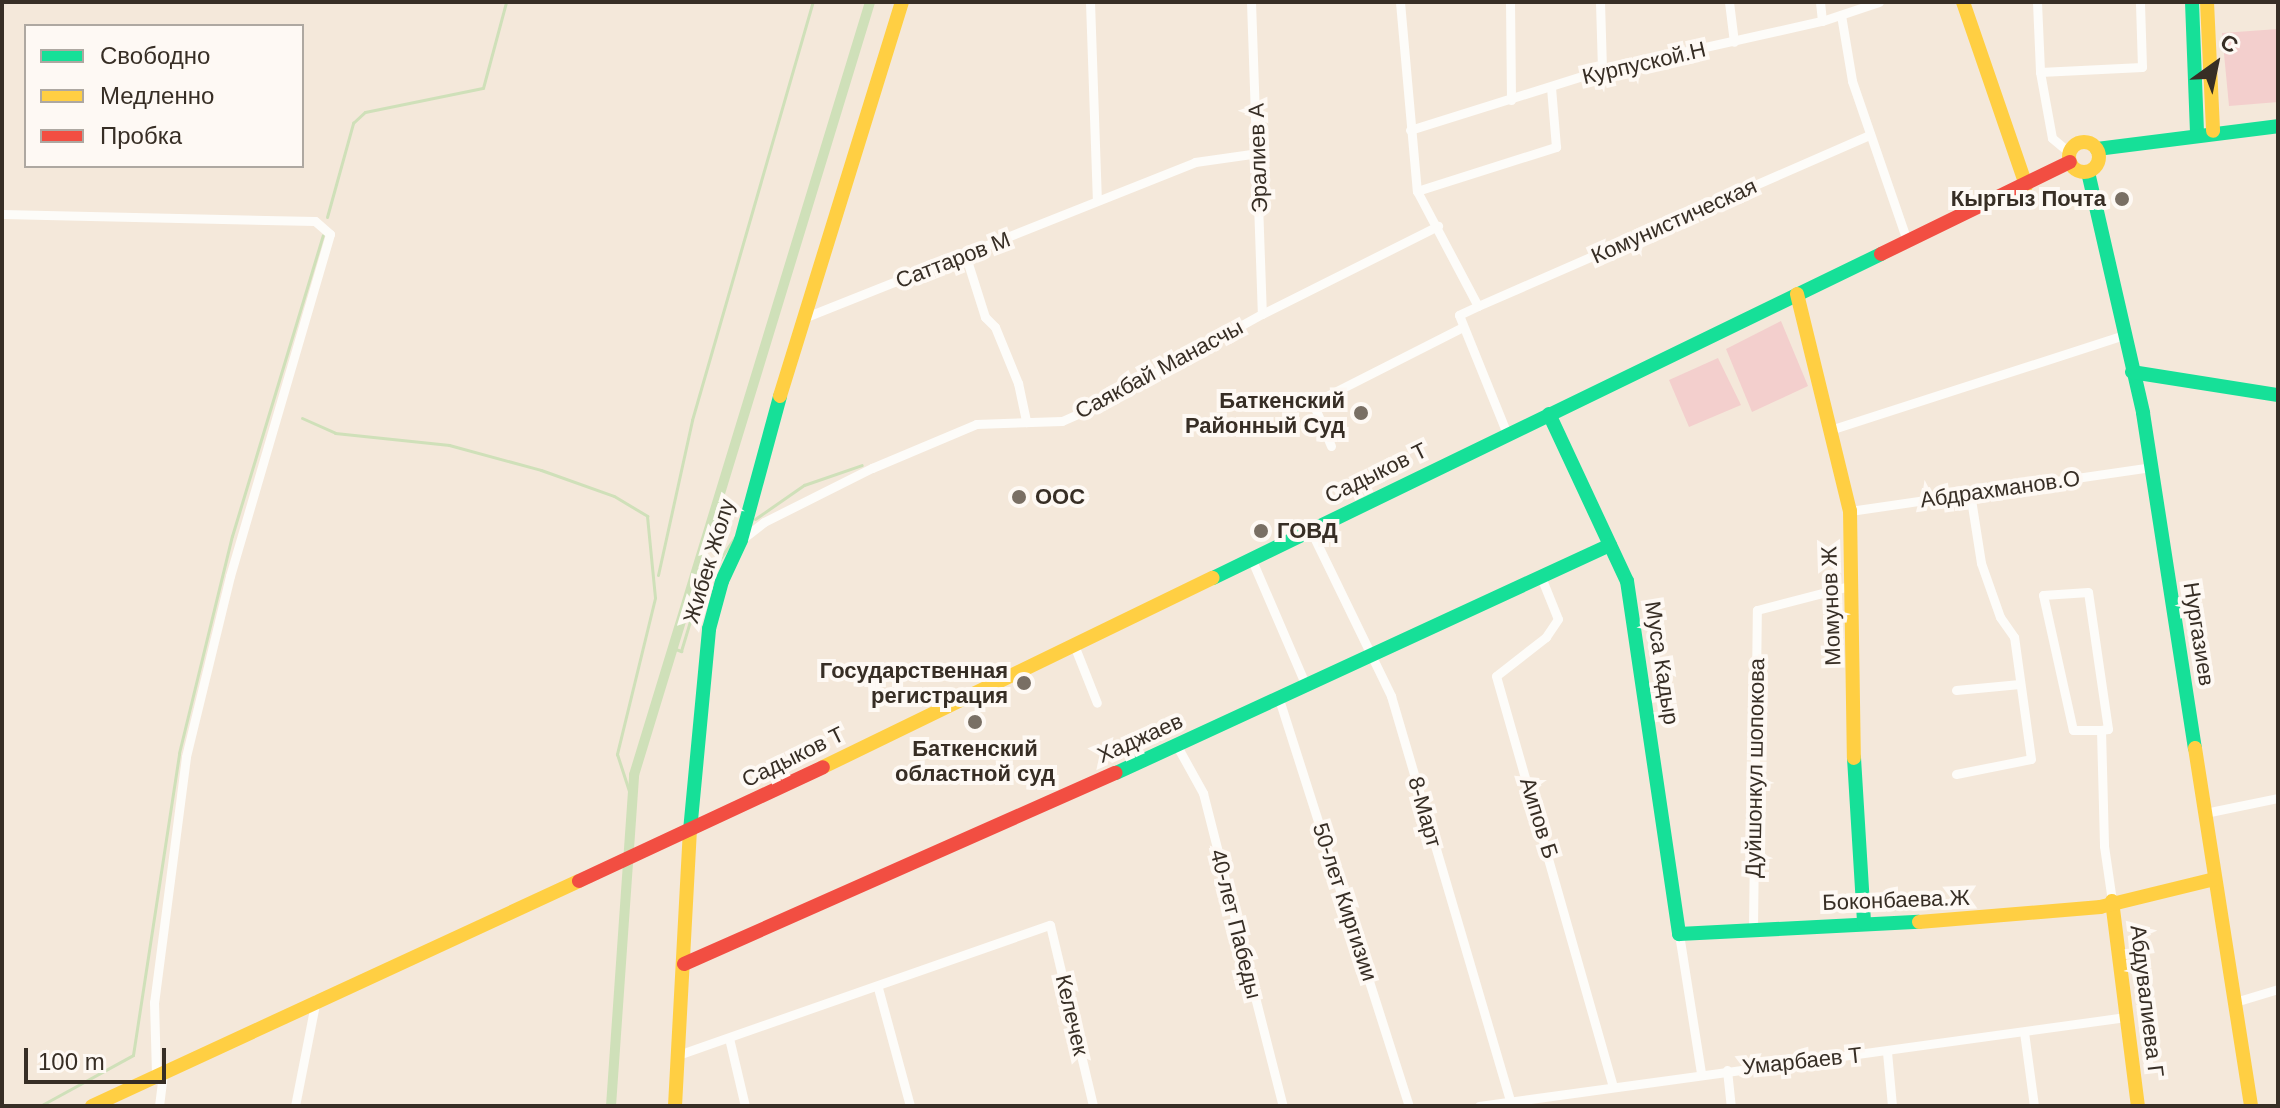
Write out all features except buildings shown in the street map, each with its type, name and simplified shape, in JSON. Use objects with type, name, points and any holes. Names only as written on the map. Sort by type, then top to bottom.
[{"type":"main road","name":"Жибек Жолу","points":[[675,1106],[709,629],[722,581],[741,540],[753,483],[902,2]]},
{"type":"main road","points":[[1963,2],[2026,185]]},
{"type":"main road","points":[[2192,2],[2197,133]]},
{"type":"main road","points":[[2207,2],[2213,131]]},
{"type":"main road","points":[[2070,158],[2088,172],[2098,163],[2097,149],[2197,133],[2278,126]]},
{"type":"main road","name":"Садыков Т","points":[[92,1106],[316,999],[696,828],[2026,185],[2070,158],[2085,142],[2097,149]]},
{"type":"main road","name":"Нургазиев","points":[[2088,172],[2151,467],[2251,1106]]},
{"type":"main road","name":"Момунов Ж","points":[[1797,294],[1850,511],[1854,585],[1855,821],[1864,923]]},
{"type":"main road","points":[[2132,372],[2278,395]]},
{"type":"main road","name":"Муса Кадыр","points":[[1549,414],[1627,581],[1679,934]]},
{"type":"main road","name":"Хаджаев","points":[[684,964],[1177,746],[1610,545]]},
{"type":"main road","name":"Боконбаева.Ж","points":[[1679,934],[1753,927],[2019,917],[2100,907],[2112,901],[2215,879]]},
{"type":"main road","name":"Абдувалиева Г","points":[[2112,901],[2138,1106]]},
{"type":"street","points":[[1090,2],[1097,198]]},
{"type":"street","name":"Эралиев А","points":[[1251,2],[1262,314]]},
{"type":"street","points":[[1400,2],[1417,191],[1478,306],[1459,315],[1507,434]]},
{"type":"street","points":[[1510,2],[1511,100]]},
{"type":"street","points":[[1600,2],[1602,70]]},
{"type":"street","points":[[1729,2],[1734,42]]},
{"type":"street","points":[[1820,2],[1822,21]]},
{"type":"street","name":"Курпуской.Н","points":[[1410,130],[1602,70],[1822,21],[1879,2]]},
{"type":"street","points":[[2037,2],[2040,72],[2052,138],[2070,158]]},
{"type":"street","points":[[2040,72],[2142,67],[2140,2]]},
{"type":"street","points":[[1841,15],[1852,81],[1907,241]]},
{"type":"street","points":[[1417,191],[1556,147],[1551,87]]},
{"type":"street","name":"Комунистическая","points":[[1478,306],[1870,135]]},
{"type":"street","name":"Саттаров М","points":[[806,317],[1051,222],[1097,198],[1195,162],[1258,153]]},
{"type":"street","points":[[2,214],[315,221],[330,234],[230,576],[186,757],[154,1002],[160,1071],[159,1106]]},
{"type":"street","name":"Саякбай Манасчы","points":[[741,540],[764,522],[872,468],[976,424],[1062,421],[1094,407],[1262,314],[1438,226]]},
{"type":"street","points":[[965,254],[985,317],[995,327],[1018,383],[1026,422]]},
{"type":"street","points":[[1331,446],[1313,403],[1463,327]]},
{"type":"street","points":[[1830,430],[2124,335]]},
{"type":"street","name":"Абдрахманов.О","points":[[1850,511],[2151,467]]},
{"type":"street","points":[[1956,774],[2031,759],[2014,637],[2000,617],[1981,563],[1970,493]]},
{"type":"street","name":"8-Март","points":[[1310,529],[1391,696],[1511,1103]]},
{"type":"street","points":[[1251,558],[1306,686]]},
{"type":"street","name":"Аипов Б","points":[[1541,577],[1558,619],[1546,637],[1496,676],[1613,1087]]},
{"type":"street","name":"Дуйшонкул шопокова","points":[[1753,927],[1757,610],[1854,585]]},
{"type":"street","points":[[2088,592],[2108,729],[2101,730],[2073,730],[2043,595],[2088,592]]},
{"type":"street","points":[[1074,645],[1097,703]]},
{"type":"street","points":[[1956,690],[2020,684]]},
{"type":"street","name":"50-лет Киргизии","points":[[1279,699],[1409,1106]]},
{"type":"street","points":[[2101,730],[2104,846],[2112,901]]},
{"type":"street","name":"40-лет Пабеды","points":[[1177,746],[1203,793],[1283,1106]]},
{"type":"street","points":[[2205,813],[2278,798]]},
{"type":"street","name":"Келечек","points":[[878,988],[1050,925],[1093,1106]]},
{"type":"street","points":[[1679,934],[1701,1073]]},
{"type":"street","points":[[678,1055],[878,988],[910,1106]]},
{"type":"street","points":[[2235,1002],[2278,989]]},
{"type":"street","points":[[295,1106],[316,999]]},
{"type":"street","name":"Умарбаев Т","points":[[1479,1106],[1701,1073],[1887,1052],[2126,1017]]},
{"type":"street","points":[[2024,1032],[2034,1106]]},
{"type":"street","points":[[729,1038],[745,1106]]},
{"type":"street","points":[[1887,1052],[1892,1106]]},
{"type":"street","points":[[1727,1070],[1731,1106]]},
{"type":"shaded area","points":[[2278,29],[2278,102],[2229,106],[2222,33]]},
{"type":"shaded area","points":[[1781,321],[1808,386],[1752,412],[1726,349]]},
{"type":"shaded area","points":[[1718,358],[1741,405],[1689,427],[1669,380]]},
{"type":"waterway","points":[[327,217],[353,123],[365,112],[483,88],[506,2]]},
{"type":"waterway","points":[[658,575],[692,420],[813,2]]},
{"type":"waterway","points":[[611,1106],[634,775],[870,2]]},
{"type":"waterway","points":[[40,1106],[133,1055],[179,753],[232,536],[323,235]]},
{"type":"waterway","points":[[302,418],[335,433],[449,445],[541,470],[614,496],[647,516],[655,598],[617,754],[630,794]]},
{"type":"waterway","points":[[755,519],[804,485],[862,465]]},
{"type":"waterway","points":[[673,648],[681,651],[700,588],[735,537]]},
{"type":"traffic: fast","points":[[2192,2],[2197,133]]},
{"type":"traffic: fast","points":[[2097,149],[2278,126]]},
{"type":"traffic: fast","points":[[2088,172],[2143,413],[2195,748]]},
{"type":"traffic: fast","points":[[1213,578],[1881,254]]},
{"type":"traffic: fast","points":[[2132,372],[2278,395]]},
{"type":"traffic: fast","points":[[690,831],[709,629],[722,581],[741,540],[780,396]]},
{"type":"traffic: fast","points":[[1549,414],[1627,581],[1679,934],[1919,922]]},
{"type":"traffic: fast","points":[[1116,773],[1610,545]]},
{"type":"traffic: fast","points":[[1854,758],[1864,923]]},
{"type":"traffic: slow","points":[[780,396],[902,2]]},
{"type":"traffic: slow","points":[[1963,2],[2026,185]]},
{"type":"traffic: slow","points":[[2207,2],[2213,131]]},
{"type":"traffic: slow","points":[[2084,142],[2090,143],[2098,151],[2099,157],[2098,163],[2090,171],[2084,172],[2078,171],[2070,163],[2069,157],[2070,151],[2078,143],[2084,142]]},
{"type":"traffic: slow","points":[[1797,294],[1850,511],[1854,758]]},
{"type":"traffic: slow","points":[[823,767],[1213,578]]},
{"type":"traffic: slow","points":[[2195,748],[2251,1106]]},
{"type":"traffic: slow","points":[[675,1106],[690,831]]},
{"type":"traffic: slow","points":[[1919,922],[2100,907],[2215,879]]},
{"type":"traffic: slow","points":[[92,1106],[579,881]]},
{"type":"traffic: slow","points":[[2112,901],[2138,1106]]},
{"type":"traffic: jam","points":[[1881,254],[2070,162]]},
{"type":"traffic: jam","points":[[579,881],[823,767]]},
{"type":"traffic: jam","points":[[684,964],[1116,773]]},
{"type":"place","name":"Кыргыз Почта","points":[[2122,199]]},
{"type":"place","name":"Баткенский Районный Суд","points":[[1361,413]]},
{"type":"place","name":"ООС","points":[[1019,497]]},
{"type":"place","name":"ГОВД","points":[[1261,531]]},
{"type":"place","name":"Государственная регистрация","points":[[1024,683]]},
{"type":"place","name":"Баткенский областной суд","points":[[975,722]]}]
